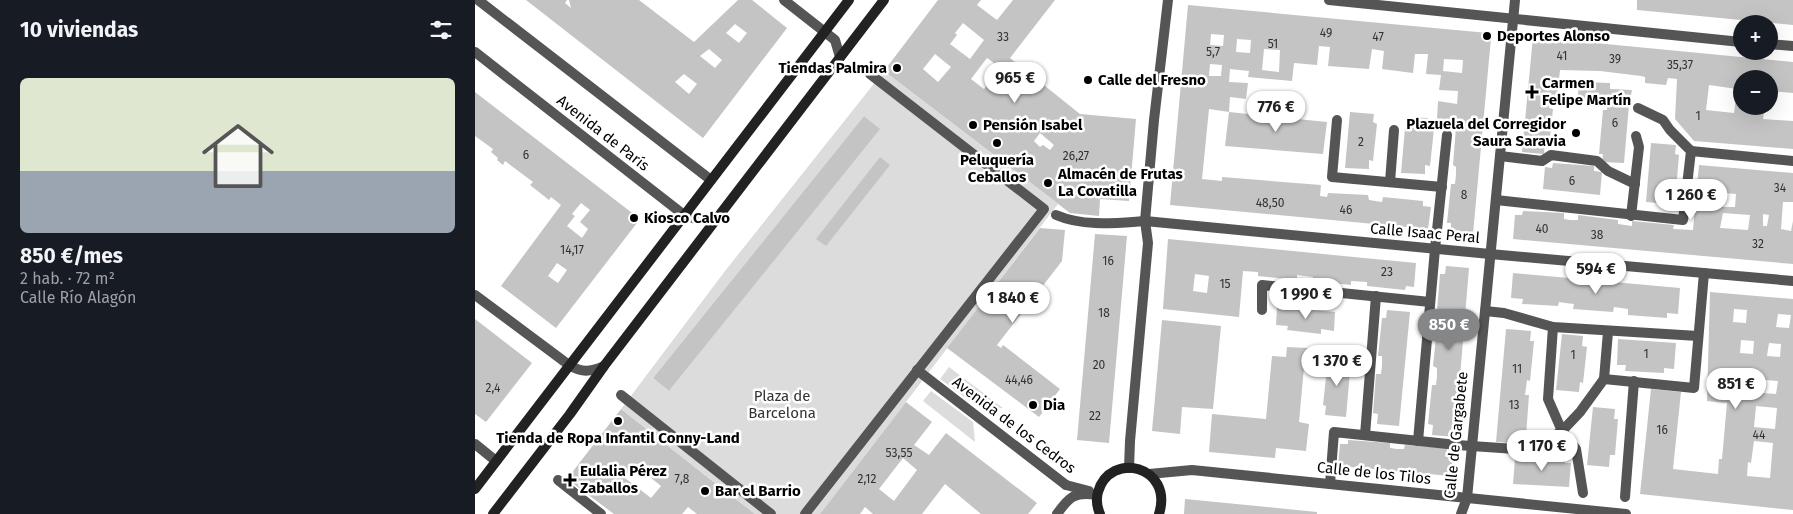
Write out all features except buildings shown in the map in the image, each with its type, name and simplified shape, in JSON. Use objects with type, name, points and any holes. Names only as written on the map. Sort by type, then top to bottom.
[{"type":"main road","points":[[475,489],[849,0]]},
{"type":"main road","points":[[493,514],[884,0]]},
{"type":"main road","points":[[1100,514],[1097,503],[1099,487],[1109,475],[1121,468],[1129,468],[1140,469],[1157,482],[1161,492],[1162,504],[1159,514]]},
{"type":"street","name":"Avenida de París","points":[[478,0],[711,180]]},
{"type":"street","points":[[784,0],[835,40],[840,57]]},
{"type":"street","points":[[1129,468],[1148,243],[1145,221],[1154,120],[1168,0]]},
{"type":"street","points":[[1329,0],[1733,41]]},
{"type":"street","name":"Calle de Gargabete","points":[[1461,514],[1467,498],[1515,0]]},
{"type":"street","points":[[1778,45],[1793,46]]},
{"type":"street","name":"Avenida de París","points":[[475,52],[684,216]]},
{"type":"street","points":[[805,514],[1044,209],[870,74]]},
{"type":"street","points":[[1638,108],[1663,120],[1670,130],[1691,151],[1793,161]]},
{"type":"street","points":[[1337,120],[1332,177],[1442,186]]},
{"type":"street","points":[[1389,182],[1394,130]]},
{"type":"street","points":[[1418,441],[1447,135]]},
{"type":"street","points":[[1631,216],[1639,147],[1636,136]]},
{"type":"street","points":[[1495,200],[1631,216],[1683,220],[1691,151]]},
{"type":"street","points":[[1500,156],[1541,161],[1551,155],[1597,161],[1608,171],[1635,184]]},
{"type":"street","name":"Calle Isaac Peral","points":[[1056,215],[1068,220],[1109,224],[1145,221],[1793,281]]},
{"type":"street","points":[[684,216],[699,220],[719,217]]},
{"type":"street","points":[[1605,379],[1694,388],[1704,273]]},
{"type":"street","points":[[1262,310],[1262,285],[1431,302]]},
{"type":"street","points":[[475,295],[579,371],[585,372],[604,366]]},
{"type":"street","points":[[1365,435],[1376,296]]},
{"type":"street","points":[[1485,311],[1504,313],[1553,327],[1608,332],[1698,336]]},
{"type":"street","points":[[1553,327],[1548,399],[1562,431],[1577,449],[1583,493]]},
{"type":"street","points":[[1330,484],[1334,432],[1531,450],[1562,431],[1580,412],[1605,379],[1608,332]]},
{"type":"street","name":"Avenida de los Cedros","points":[[917,370],[1066,485],[1097,494]]},
{"type":"street","points":[[1625,497],[1634,381]]},
{"type":"street","points":[[621,395],[771,514]]},
{"type":"street","points":[[475,444],[496,461]]},
{"type":"street","name":"Calle de los Tilos","points":[[1149,474],[1192,470],[1626,514]]},
{"type":"street","points":[[558,480],[601,514]]},
{"type":"street","points":[[1057,514],[1068,500],[1076,495],[1085,493],[1097,494]]},
{"type":"green space","name":"Plaza de Barcelona","points":[[884,71],[1058,204],[820,514],[755,514],[621,409],[725,271]],"holes":[[[864,116],[879,129],[669,391],[653,378]]]},
{"type":"green space","points":[[949,367],[1003,408],[982,410],[940,379]]},
{"type":"green space","points":[[931,391],[973,422],[975,442],[923,401]]},
{"type":"place","name":"Deportes Alonso","points":[[1487,36]]},
{"type":"place","name":"Tiendas Palmira","points":[[897,68]]},
{"type":"place","name":"Calle del Fresno","points":[[1088,80]]},
{"type":"place","name":"Carmen Felipe Martín","points":[[1532,92]]},
{"type":"place","name":"Pensión Isabel","points":[[973,125]]},
{"type":"place","name":"Plazuela del Corregidor Saura Saravia","points":[[1576,133]]},
{"type":"place","name":"Peluquería Ceballos","points":[[997,143]]},
{"type":"place","name":"Almacén de Frutas La Covatilla","points":[[1048,183]]},
{"type":"place","name":"Kiosco Calvo","points":[[634,218]]},
{"type":"place","name":"Dia","points":[[1033,405]]},
{"type":"place","name":"Tienda de Ropa Infantil Conny-Land","points":[[618,421]]},
{"type":"place","name":"Eulalia Pérez Zaballos","points":[[570,480]]},
{"type":"place","name":"Bar el Barrio","points":[[705,491]]}]
